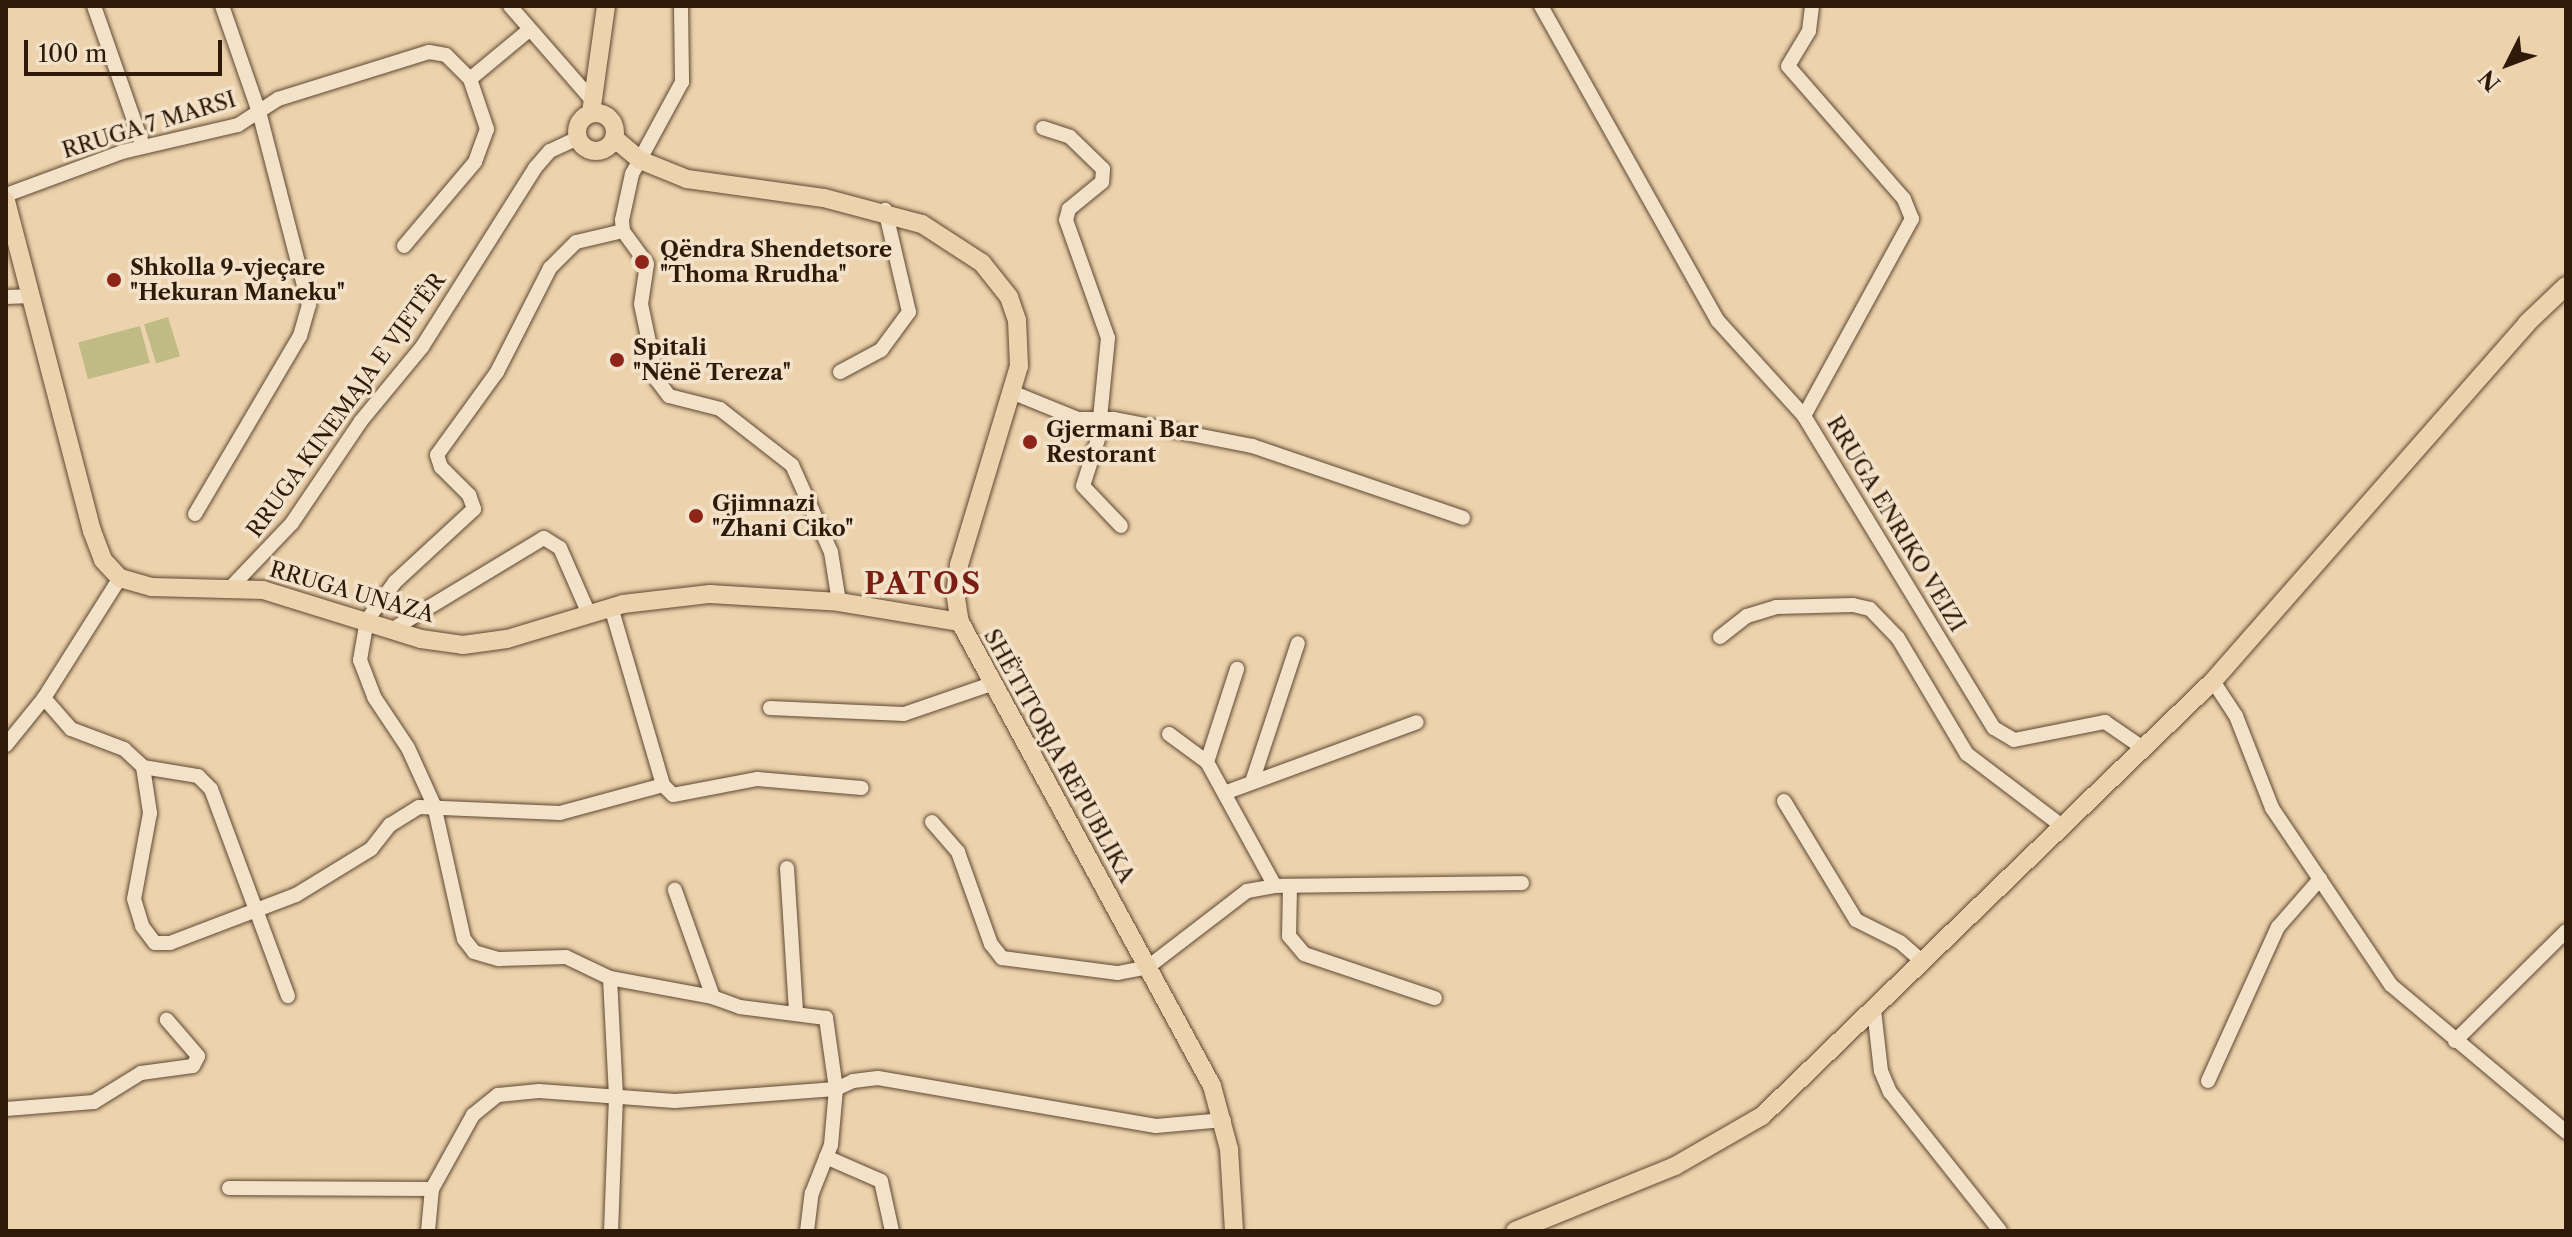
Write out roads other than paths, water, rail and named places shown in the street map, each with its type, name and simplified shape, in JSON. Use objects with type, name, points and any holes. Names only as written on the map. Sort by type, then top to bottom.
[{"type":"main road","points":[[592,107],[609,118],[614,138],[606,148],[594,151],[578,138],[579,123],[592,107],[606,6]]},
{"type":"main road","name":"SHËTITORJA REPUBLIKA","points":[[614,138],[640,160],[687,179],[885,210],[941,234],[997,279],[1017,320],[1019,366],[1014,393],[959,565],[960,622],[991,684],[1148,967],[1224,1120],[1234,1231]]},
{"type":"main road","points":[[6,201],[92,531],[103,560],[120,578]]},
{"type":"main road","points":[[1515,1231],[1719,1145],[1762,1116],[2213,681],[2527,323],[2566,286]]},
{"type":"main road","name":"RRUGA UNAZA","points":[[120,578],[152,587],[233,585],[311,600],[393,629],[463,645],[507,639],[611,607],[663,597],[740,593],[839,602],[960,622]]},
{"type":"street","points":[[94,6],[143,146]]},
{"type":"street","points":[[195,514],[300,336],[309,305],[259,112],[222,6]]},
{"type":"street","points":[[510,6],[592,107]]},
{"type":"street","points":[[623,231],[630,184],[682,82],[681,6]]},
{"type":"street","name":"RRUGA ENRIKO VEIZI","points":[[1541,6],[1718,321],[1804,416],[1994,728],[2014,740],[2105,722],[2120,727],[2143,748]]},
{"type":"street","points":[[1804,416],[1912,219],[1904,199],[1788,66],[1809,31],[1812,6]]},
{"type":"street","points":[[470,79],[529,30]]},
{"type":"street","name":"RRUGA 7 MARSI","points":[[6,195],[143,146],[238,125],[278,99],[429,52],[446,55],[470,79],[484,113],[485,146],[404,246]]},
{"type":"street","points":[[1043,128],[1070,137],[1103,169],[1095,191],[1066,214],[1108,338],[1102,419],[1083,486],[1121,526]]},
{"type":"street","name":"RRUGA KINEMAJA E VJETËR","points":[[233,585],[292,523],[361,421],[429,336],[535,168],[550,151],[578,138]]},
{"type":"street","points":[[840,372],[881,350],[909,312],[885,210]]},
{"type":"street","points":[[623,231],[644,254],[642,314],[661,389],[720,409],[792,465],[831,552],[839,602]]},
{"type":"street","points":[[623,231],[576,242],[550,268],[497,372],[437,455],[441,467],[469,495],[474,509],[407,569],[367,620],[360,645],[366,679],[408,748],[434,805],[469,948],[499,959],[566,957],[610,978],[713,997],[740,1007],[796,1011],[826,1018],[830,1025],[836,1089],[826,1157],[812,1193],[807,1231]]},
{"type":"street","points":[[6,297],[31,296]]},
{"type":"street","points":[[1014,393],[1078,419],[1102,419],[1252,446],[1463,518]]},
{"type":"street","points":[[393,629],[544,538],[560,548],[589,614]]},
{"type":"street","points":[[6,745],[44,698],[120,578]]},
{"type":"street","points":[[1720,637],[1747,616],[1776,607],[1853,605],[1870,609],[1898,638],[1967,754],[2062,826]]},
{"type":"street","points":[[611,607],[663,785],[678,797],[757,779],[862,788]]},
{"type":"street","points":[[1252,782],[1298,643]]},
{"type":"street","points":[[1207,762],[1237,669]]},
{"type":"street","points":[[2213,681],[2236,716],[2272,808],[2391,985],[2566,1132]]},
{"type":"street","points":[[770,708],[904,714],[991,684]]},
{"type":"street","points":[[44,698],[71,729],[124,749],[143,767],[206,781],[259,911],[288,996]]},
{"type":"street","points":[[1227,792],[1417,722]]},
{"type":"street","points":[[1169,734],[1207,762],[1227,792],[1283,886],[1289,936],[1304,954],[1435,998]]},
{"type":"street","points":[[143,767],[150,813],[134,899],[147,936],[164,945],[296,895],[371,849],[408,811],[434,805],[560,813],[663,785]]},
{"type":"street","points":[[1784,801],[1856,920],[1900,942],[1923,962]]},
{"type":"street","points":[[932,822],[958,852],[991,944],[1002,958],[1118,973],[1148,967],[1187,941],[1229,901],[1283,886],[1522,883]]},
{"type":"street","points":[[787,868],[796,1011]]},
{"type":"street","points":[[2208,1081],[2278,927],[2320,879]]},
{"type":"street","points":[[675,890],[713,997]]},
{"type":"street","points":[[2455,1041],[2566,931]]},
{"type":"street","points":[[610,978],[616,1096],[611,1231]]},
{"type":"street","points":[[1874,1010],[1881,1071],[1890,1092],[2000,1231]]},
{"type":"street","points":[[6,1109],[94,1102],[141,1073],[193,1066],[198,1056],[167,1020]]},
{"type":"street","points":[[428,1231],[432,1189],[473,1115],[489,1100],[539,1091],[675,1101],[836,1089],[878,1078],[1147,1125],[1224,1120]]},
{"type":"street","points":[[826,1157],[881,1181],[892,1231]]},
{"type":"street","points":[[229,1188],[432,1189]]},
{"type":"place","name":"Qëndra Shendetsore \"Thoma Rrudha\"","points":[[642,262]]},
{"type":"place","name":"Shkolla 9-vjeçare \"Hekuran Maneku\"","points":[[114,280]]},
{"type":"place","name":"Spitali \"Nënë Tereza\"","points":[[617,360]]},
{"type":"place","name":"Gjermani Bar Restorant","points":[[1030,442]]},
{"type":"place","name":"Gjimnazi \"Zhani Ciko\"","points":[[696,516]]},
{"type":"district","name":"PATOS","points":[[923,584]]}]
